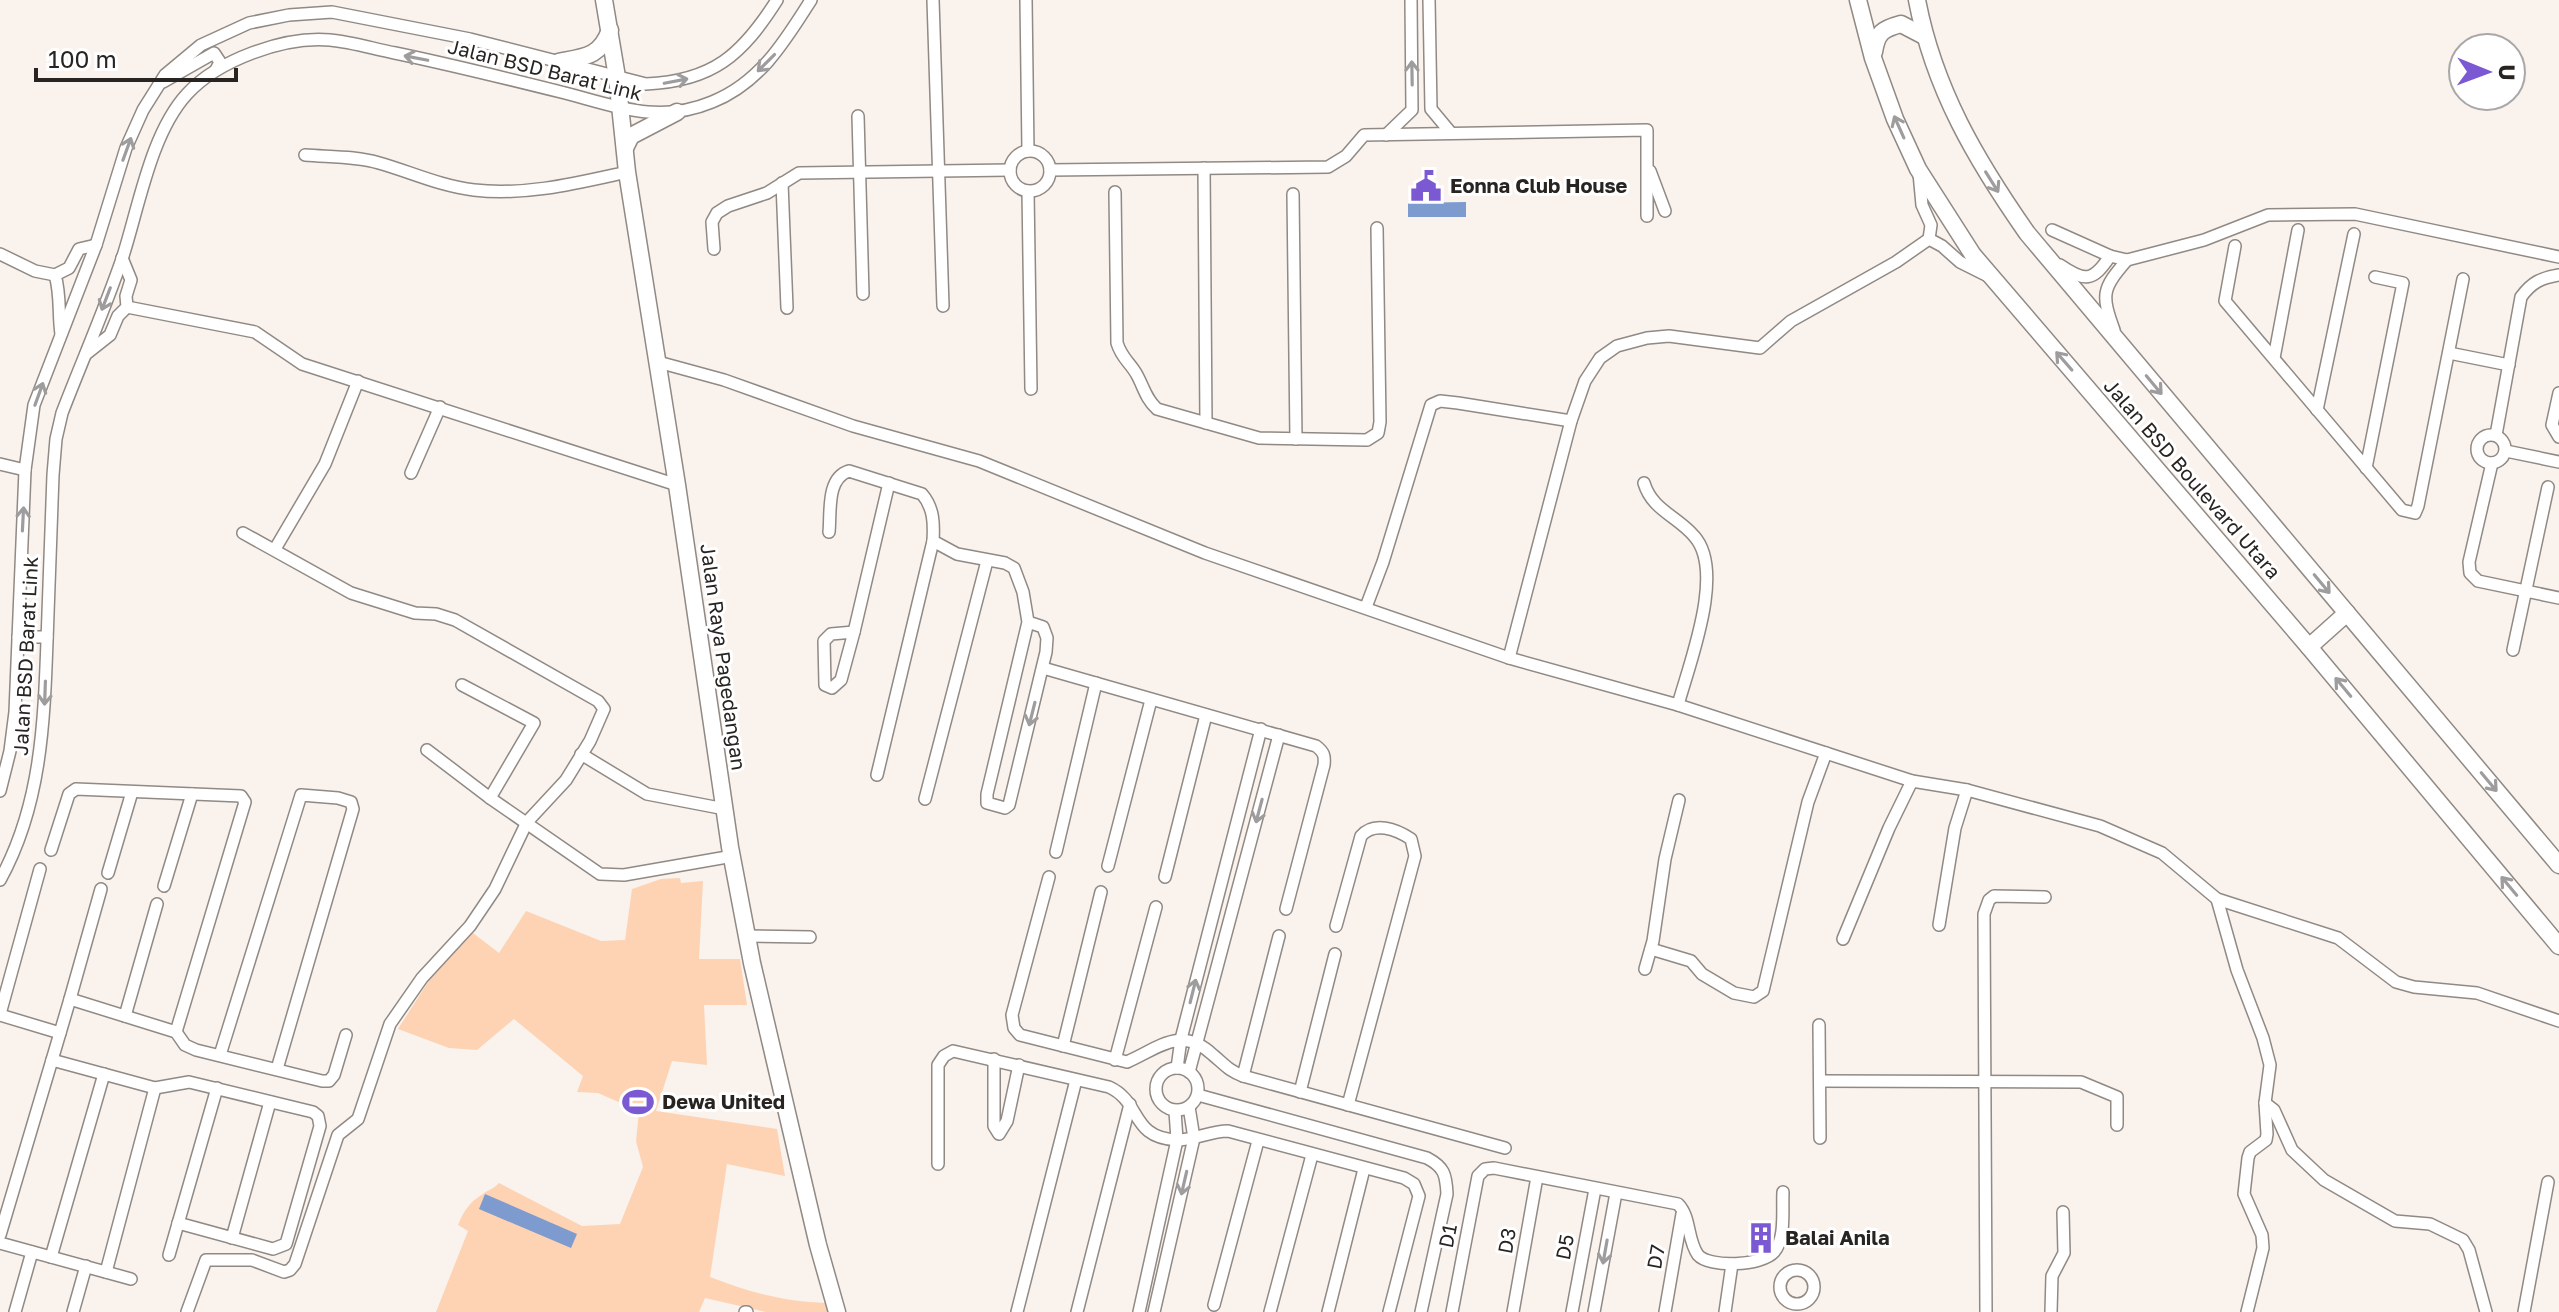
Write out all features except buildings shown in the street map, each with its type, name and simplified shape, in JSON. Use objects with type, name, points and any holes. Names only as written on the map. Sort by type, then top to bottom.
[{"type":"main road","name":"Jalan Raya Pagedangan","points":[[604,0],[617,77],[627,172],[746,936],[818,1245],[837,1312]]},
{"type":"main road","name":"Jalan BSD Boulevard Utara","points":[[1858,0],[1873,58],[1895,119],[1918,169],[1944,213],[1992,278],[2309,647],[2559,946]]},
{"type":"main road","name":"Jalan BSD Boulevard Utara","points":[[1917,0],[1924,36],[1945,94],[1969,145],[2003,199],[2046,256],[2559,865]]},
{"type":"main road","points":[[1873,58],[1877,35],[1885,29],[1901,24],[1924,36]]},
{"type":"main road","points":[[558,62],[594,54],[604,45],[610,30]]},
{"type":"main road","points":[[625,148],[631,136],[677,112]]},
{"type":"main road","points":[[2309,647],[2347,613]]},
{"type":"street","name":"Jalan BSD Barat Link","points":[[0,791],[15,712],[25,470],[34,405],[96,245],[126,148],[143,110],[165,75],[201,45],[249,23],[289,15],[332,12],[470,39],[646,84],[672,83],[702,75],[726,62],[750,41],[777,0]]},
{"type":"street","name":"Jalan BSD Barat Link","points":[[0,880],[30,808],[41,756],[53,475],[62,413],[122,258],[153,159],[168,124],[186,94],[216,70],[258,51],[328,40],[463,67],[643,114],[677,112],[712,102],[743,85],[771,60],[811,0]]},
{"type":"street","points":[[933,0],[943,306]]},
{"type":"street","points":[[1026,0],[1028,151]]},
{"type":"street","points":[[1411,0],[1412,110]]},
{"type":"street","points":[[1429,0],[1431,109],[1451,133]]},
{"type":"street","points":[[159,84],[214,53],[220,62],[216,70]]},
{"type":"street","points":[[1386,135],[1412,110],[1431,109]]},
{"type":"street","points":[[858,116],[863,294]]},
{"type":"street","points":[[1050,170],[1328,167],[1346,156],[1364,135],[1647,130],[1647,216]]},
{"type":"street","points":[[1028,151],[1038,153],[1047,160],[1050,170],[1047,181],[1039,189],[1028,191],[1019,188],[1012,180],[1010,170],[1012,161],[1028,151]]},
{"type":"street","points":[[305,155],[374,162],[473,190],[563,187],[627,172]]},
{"type":"street","points":[[1647,163],[1665,211]]},
{"type":"street","points":[[1204,168],[1206,423]]},
{"type":"street","points":[[1509,658],[1571,421],[1585,381],[1600,358],[1617,346],[1669,336],[1760,348],[1791,321],[1896,262],[1929,239],[1931,225],[1922,205],[1918,169]]},
{"type":"street","points":[[714,249],[712,222],[717,213],[728,206],[767,193],[799,173],[1010,170]]},
{"type":"street","points":[[782,183],[787,308]]},
{"type":"street","points":[[1028,191],[1031,389]]},
{"type":"street","points":[[1115,192],[1117,343],[1121,358],[1136,372],[1148,400],[1157,409],[1259,438],[1367,440],[1378,433],[1377,228]]},
{"type":"street","points":[[1293,194],[1296,439]]},
{"type":"street","points":[[2052,230],[2110,256],[2127,260],[2204,240],[2268,215],[2355,214],[2559,257]]},
{"type":"street","points":[[2274,358],[2298,230]]},
{"type":"street","points":[[2317,410],[2354,234]]},
{"type":"street","points":[[1929,239],[1960,262],[1992,278]]},
{"type":"street","points":[[0,254],[35,271],[55,275],[69,268],[79,249],[96,245]]},
{"type":"street","points":[[2235,246],[2225,301],[2402,510],[2415,513],[2463,279]]},
{"type":"street","points":[[2046,256],[2075,276],[2088,278],[2099,273],[2110,256]]},
{"type":"street","points":[[122,258],[131,280],[126,296],[127,307]]},
{"type":"street","points":[[2118,342],[2104,293],[2127,260]]},
{"type":"street","points":[[55,275],[60,293],[57,310],[61,335]]},
{"type":"street","points":[[2496,435],[2521,297],[2530,284],[2544,277],[2559,275]]},
{"type":"street","points":[[2366,468],[2403,283],[2375,277]]},
{"type":"street","points":[[85,355],[110,335],[118,316],[127,307]]},
{"type":"street","points":[[127,307],[255,332],[293,361],[677,485]]},
{"type":"street","points":[[2449,353],[2509,365]]},
{"type":"street","points":[[658,362],[724,380],[853,426],[979,461],[1205,553],[1509,658],[1678,705],[1912,781],[1967,790],[2100,826],[2162,853],[2217,899],[2338,938],[2396,982],[2414,987],[2477,993],[2559,1021]]},
{"type":"street","points":[[275,549],[325,464],[358,381]]},
{"type":"street","points":[[2559,393],[2552,425],[2559,437]]},
{"type":"street","points":[[1366,607],[1431,405],[1440,401],[1458,403],[1571,421]]},
{"type":"street","points":[[411,473],[440,407]]},
{"type":"street","points":[[2486,435],[2496,435],[2504,441],[2506,451],[2501,460],[2492,463],[2482,460],[2477,452],[2478,442],[2486,435]]},
{"type":"street","points":[[2506,451],[2559,462]]},
{"type":"street","points":[[2492,463],[2469,562],[2470,573],[2478,581],[2559,598]]},
{"type":"street","points":[[0,464],[25,470]]},
{"type":"street","points":[[829,532],[834,484],[839,475],[849,471],[925,497],[934,520],[933,541],[877,775]]},
{"type":"street","points":[[854,632],[831,634],[824,641],[825,685],[832,688],[841,680],[854,632],[889,483]]},
{"type":"street","points":[[1644,483],[1648,496],[1657,507],[1694,534],[1703,548],[1707,569],[1706,597],[1678,705]]},
{"type":"street","points":[[2513,650],[2548,487]]},
{"type":"street","points":[[187,1312],[206,1260],[252,1260],[284,1272],[295,1264],[338,1135],[358,1119],[390,1024],[422,978],[470,926],[495,889],[527,822],[566,780],[603,715],[602,704],[455,620],[436,614],[415,613],[351,593],[243,533]]},
{"type":"street","points":[[933,541],[957,554],[1005,563],[1014,568],[1023,592],[1028,622],[987,794],[987,803],[1005,808],[1009,805],[1047,644],[1046,631],[1040,625],[1028,622]]},
{"type":"street","points":[[925,799],[987,561]]},
{"type":"street","points":[[18,637],[47,637]]},
{"type":"street","points":[[1043,668],[1316,746],[1325,757],[1286,909]]},
{"type":"street","points":[[1056,852],[1096,683]]},
{"type":"street","points":[[462,685],[534,723],[490,798]]},
{"type":"street","points":[[1108,866],[1151,700]]},
{"type":"street","points":[[1165,877],[1206,715]]},
{"type":"street","points":[[1177,1068],[1181,1039],[1261,729]]},
{"type":"street","points":[[1189,1072],[1279,735]]},
{"type":"street","points":[[427,750],[600,874],[609,876],[733,856]]},
{"type":"street","points":[[1651,949],[1691,961],[1702,974],[1734,993],[1754,997],[1763,991],[1808,802],[1826,753]]},
{"type":"street","points":[[581,754],[647,794],[725,809]]},
{"type":"street","points":[[1843,939],[1912,781]]},
{"type":"street","points":[[51,850],[69,794],[76,789],[241,796],[245,802],[176,1032]]},
{"type":"street","points":[[1939,925],[1955,828],[1967,790]]},
{"type":"street","points":[[108,873],[132,792]]},
{"type":"street","points":[[164,886],[192,794]]},
{"type":"street","points":[[220,1055],[301,795],[338,798],[351,802],[353,809],[277,1069]]},
{"type":"street","points":[[1645,969],[1679,800]]},
{"type":"street","points":[[1336,926],[1365,831],[1380,827],[1411,839],[1415,856],[1348,1105]]},
{"type":"street","points":[[40,869],[0,1014],[60,1033]]},
{"type":"street","points":[[1049,877],[1012,1021],[1020,1035],[1127,1062],[1158,1045],[1181,1039],[1196,1042],[1229,1071],[1243,1076],[1505,1148]]},
{"type":"street","points":[[0,1235],[101,889]]},
{"type":"street","points":[[1063,1046],[1101,892]]},
{"type":"street","points":[[1986,1312],[1984,914],[1989,900],[1994,896],[2045,897]]},
{"type":"street","points":[[2217,899],[2237,970],[2270,1065],[2265,1103],[2267,1137],[2248,1158],[2244,1194],[2262,1235],[2263,1248],[2247,1312]]},
{"type":"street","points":[[125,1016],[157,904]]},
{"type":"street","points":[[1115,1060],[1156,907]]},
{"type":"street","points":[[746,936],[810,937]]},
{"type":"street","points":[[1243,1076],[1279,936]]},
{"type":"street","points":[[1300,1092],[1335,954]]},
{"type":"street","points":[[70,999],[176,1032],[185,1045],[322,1081],[329,1081],[334,1075],[346,1035]]},
{"type":"street","points":[[1819,1025],[1820,1138]]},
{"type":"street","points":[[938,1164],[940,1060],[953,1051],[1119,1092],[1149,1132],[1177,1140],[1213,1131],[1228,1131],[1404,1178],[1414,1184],[1419,1196],[1389,1312]]},
{"type":"street","points":[[994,1059],[994,1126],[999,1134],[1007,1121],[1019,1065]]},
{"type":"street","points":[[52,1060],[155,1088],[189,1082],[313,1112],[318,1116],[320,1126],[286,1244],[273,1249],[178,1223]]},
{"type":"street","points":[[1177,1068],[1189,1072],[1197,1082],[1198,1095],[1189,1107],[1175,1111],[1163,1106],[1155,1095],[1156,1082],[1164,1071],[1177,1068]]},
{"type":"street","points":[[51,1257],[104,1074]]},
{"type":"street","points":[[1017,1312],[1076,1080]]},
{"type":"street","points":[[1820,1081],[2081,1082],[2117,1097],[2117,1125]]},
{"type":"street","points":[[106,1272],[155,1088]]},
{"type":"street","points":[[169,1255],[217,1088]]},
{"type":"street","points":[[1198,1095],[1427,1158],[1441,1166],[1446,1174],[1447,1194],[1421,1312]]},
{"type":"street","points":[[232,1238],[270,1102]]},
{"type":"street","points":[[2265,1103],[2274,1110],[2292,1150],[2324,1180],[2395,1221],[2430,1224],[2463,1240],[2469,1250],[2486,1312]]},
{"type":"street","points":[[1077,1312],[1130,1104]]},
{"type":"street","points":[[1154,1312],[1194,1138],[1189,1107]]},
{"type":"street","points":[[1139,1312],[1177,1140],[1175,1111]]},
{"type":"street","points":[[1214,1305],[1258,1141]]},
{"type":"street","points":[[1270,1312],[1312,1155]]},
{"type":"street","name":"D1","points":[[1452,1312],[1478,1176],[1485,1169],[1494,1168],[1537,1177]]},
{"type":"street","points":[[1328,1312],[1364,1169]]},
{"type":"street","points":[[1537,1177],[1671,1202],[1683,1209],[1695,1250],[1700,1258],[1709,1263],[1732,1264],[1765,1258],[1774,1252],[1781,1236],[1783,1192]]},
{"type":"street","name":"D3","points":[[1513,1312],[1537,1177]]},
{"type":"street","points":[[2524,1312],[2548,1182]]},
{"type":"street","name":"D5","points":[[1572,1312],[1595,1189]]},
{"type":"street","name":"D5","points":[[1594,1312],[1616,1193]]},
{"type":"street","name":"D7","points":[[1665,1312],[1683,1209]]},
{"type":"street","points":[[2051,1312],[2052,1276],[2064,1253],[2063,1212]]},
{"type":"street","points":[[0,1243],[131,1279]]},
{"type":"street","points":[[15,1312],[32,1252]]},
{"type":"street","points":[[1725,1312],[1732,1264]]},
{"type":"street","points":[[73,1312],[86,1266]]},
{"type":"shaded area","name":"Dewa United","points":[[680,878],[681,883],[703,881],[699,959],[740,959],[747,1005],[704,1005],[707,1065],[672,1061],[656,1111],[777,1129],[785,1176],[727,1164],[710,1277],[767,1295],[826,1303],[828,1312],[766,1312],[705,1298],[699,1312],[436,1312],[468,1231],[458,1225],[460,1220],[471,1203],[499,1183],[582,1226],[620,1224],[643,1167],[636,1141],[639,1111],[598,1093],[577,1092],[583,1076],[514,1019],[477,1050],[449,1048],[398,1029],[430,979],[473,933],[499,953],[526,911],[601,941],[625,940],[632,889],[661,879]]},
{"type":"water","points":[[1466,202],[1466,217],[1408,217],[1408,203]]},
{"type":"water","points":[[485,1194],[577,1234],[571,1248],[479,1209]]},
{"type":"place","name":"Eonna Club House","points":[[1426,186]]},
{"type":"place","name":"Dewa United","points":[[638,1102]]},
{"type":"place","name":"Balai Anila","points":[[1761,1238]]}]
